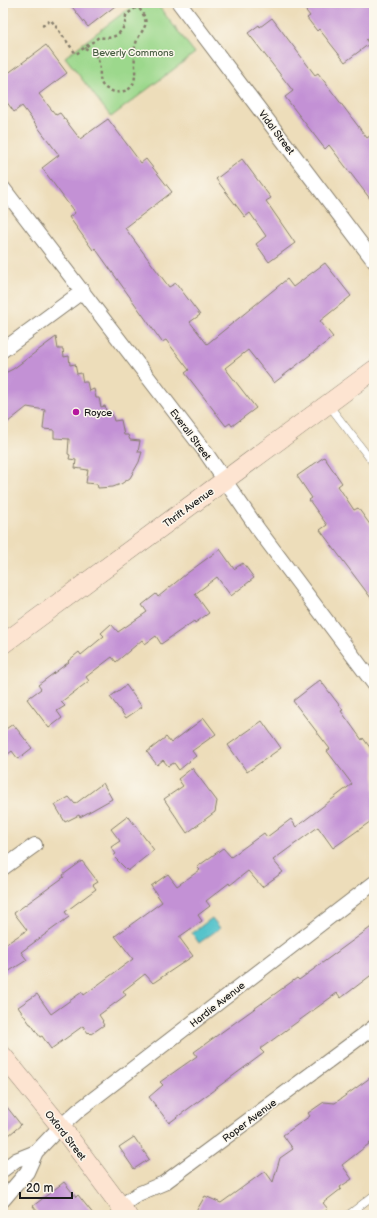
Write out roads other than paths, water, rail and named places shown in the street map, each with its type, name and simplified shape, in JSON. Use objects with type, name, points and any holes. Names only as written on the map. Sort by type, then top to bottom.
[{"type":"street","name":"Vidal Street","points":[[179,3],[374,261]]},
{"type":"street","name":"Everall Street","points":[[3,188],[206,453],[258,529],[374,684]]},
{"type":"street","points":[[3,350],[83,291]]},
{"type":"street","name":"Thrift Avenue","points":[[3,644],[374,370]]},
{"type":"street","points":[[3,868],[35,845]]},
{"type":"street","name":"Hardie Avenue","points":[[36,1152],[60,1126],[79,1110],[374,883]]},
{"type":"street","name":"Roper Avenue","points":[[124,1211],[138,1194],[164,1183],[374,1027]]},
{"type":"street","name":"Oxford Street","points":[[3,1056],[60,1126],[124,1211]]},
{"type":"street","points":[[3,1170],[16,1160],[36,1152]]},
{"type":"street","points":[[3,1200],[28,1172],[36,1152]]},
{"type":"lane","points":[[328,404],[374,464]]},
{"type":"lane","points":[[348,1215],[374,1195]]},
{"type":"water","points":[[212,918],[220,928],[199,943],[192,933]]},
{"type":"place","name":"Royce","points":[[76,412]]},
{"type":"park label","name":"Beverly Commons","points":[[133,52]]}]
